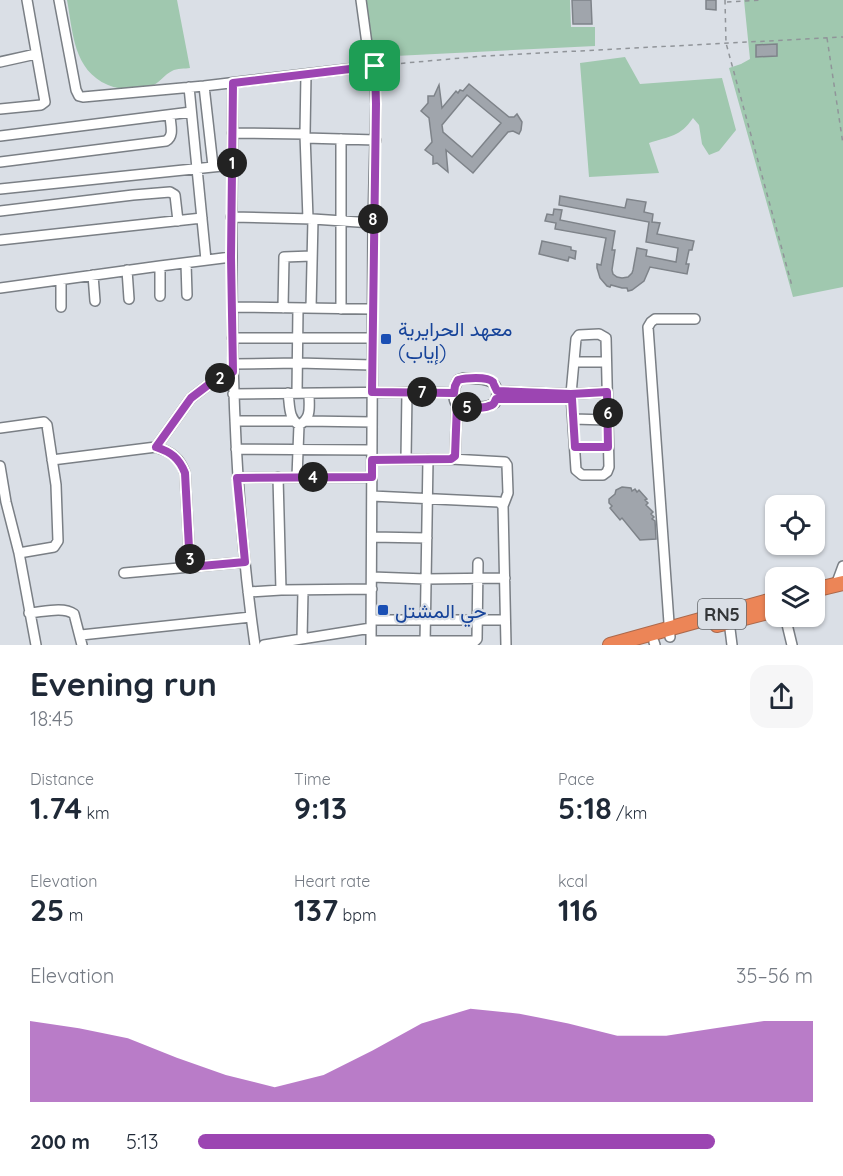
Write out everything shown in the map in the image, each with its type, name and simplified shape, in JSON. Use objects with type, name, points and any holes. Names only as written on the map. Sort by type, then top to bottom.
[{"type":"highway","points":[[825,588],[841,586]]},
{"type":"highway","points":[[825,594],[841,586]]},
{"type":"highway","name":"RN5","points":[[650,644],[670,633],[765,603]]},
{"type":"highway","name":"RN5","points":[[610,645],[765,613]]},
{"type":"street","points":[[0,109],[45,103],[27,0]]},
{"type":"street","points":[[59,0],[76,90],[79,96],[84,98],[375,66]]},
{"type":"street","points":[[361,0],[367,44],[375,66],[371,643],[475,641],[478,620],[478,563]]},
{"type":"street","points":[[0,62],[36,54]]},
{"type":"street","points":[[306,74],[305,136],[311,219],[311,308]]},
{"type":"street","points":[[233,83],[231,217],[233,394],[237,478],[255,645]]},
{"type":"street","points":[[204,86],[213,166]]},
{"type":"street","points":[[189,87],[207,260]]},
{"type":"street","points":[[0,136],[191,112]]},
{"type":"street","points":[[0,162],[166,141],[169,140],[171,134],[170,115]]},
{"type":"street","points":[[232,133],[376,140]]},
{"type":"street","points":[[341,139],[341,309]]},
{"type":"street","points":[[0,189],[232,165]]},
{"type":"street","points":[[0,211],[170,192],[176,195],[178,221]]},
{"type":"street","points":[[231,217],[373,222]]},
{"type":"street","points":[[0,240],[202,218]]},
{"type":"street","points":[[283,308],[284,257],[312,256]]},
{"type":"street","points":[[0,288],[231,257]]},
{"type":"street","points":[[186,263],[187,295]]},
{"type":"street","points":[[160,266],[160,296]]},
{"type":"street","points":[[127,270],[129,299]]},
{"type":"street","points":[[93,275],[95,301]]},
{"type":"street","points":[[62,280],[62,307]]},
{"type":"street","points":[[232,308],[373,309]]},
{"type":"street","points":[[298,308],[298,363],[291,416],[300,422]]},
{"type":"street","points":[[670,633],[648,327],[655,319],[695,319]]},
{"type":"street","points":[[598,334],[606,338],[609,467],[603,475],[582,475],[576,470],[571,396],[574,362],[579,335],[598,334]]},
{"type":"street","points":[[232,338],[372,338]]},
{"type":"street","points":[[574,362],[606,362]]},
{"type":"street","points":[[156,447],[191,398],[233,368],[298,363],[372,365]]},
{"type":"street","points":[[451,459],[455,456],[456,448],[457,404],[454,393],[458,380],[487,379],[493,382],[497,395],[495,403],[488,407],[461,407],[457,404]]},
{"type":"street","points":[[406,459],[407,392]]},
{"type":"street","points":[[497,395],[571,396],[607,392]]},
{"type":"street","points":[[300,422],[309,416],[309,393]]},
{"type":"street","points":[[233,394],[454,393]]},
{"type":"street","points":[[573,419],[608,420]]},
{"type":"street","points":[[235,421],[372,422]]},
{"type":"street","points":[[297,477],[300,422]]},
{"type":"street","points":[[0,428],[46,423],[56,484],[57,544],[54,547],[19,553]]},
{"type":"street","points":[[52,460],[156,447],[168,451],[182,464],[185,473],[190,567]]},
{"type":"street","points":[[575,447],[608,447]]},
{"type":"street","points":[[236,449],[372,450]]},
{"type":"street","points":[[425,643],[428,459]]},
{"type":"street","points":[[372,460],[451,459],[505,462],[508,493],[503,506],[506,645]]},
{"type":"street","points":[[0,466],[3,503],[19,553],[36,645]]},
{"type":"street","points":[[279,477],[281,590]]},
{"type":"street","points":[[237,478],[372,477]]},
{"type":"street","points":[[372,496],[499,502],[503,506]]},
{"type":"street","points":[[372,537],[427,538]]},
{"type":"street","points":[[124,573],[245,562]]},
{"type":"street","points":[[841,586],[843,566]]},
{"type":"street","points":[[372,577],[505,579]]},
{"type":"street","points":[[248,592],[372,589]]},
{"type":"street","points":[[302,639],[303,591]]},
{"type":"street","points":[[29,613],[70,611],[74,614],[82,645]]},
{"type":"street","points":[[81,635],[251,617]]},
{"type":"street","points":[[264,645],[371,624],[425,619],[505,620]]},
{"type":"street","points":[[729,621],[732,645]]},
{"type":"street","points":[[788,627],[792,645]]},
{"type":"path","points":[[762,0],[725,1],[726,43],[792,286]]},
{"type":"path","points":[[375,66],[484,56],[843,37]]},
{"type":"path","points":[[827,38],[843,144]]},
{"type":"green space","points":[[67,0],[177,0],[190,68],[169,72],[149,87],[128,89],[108,85],[96,78],[81,60],[73,37]]},
{"type":"green space","points":[[363,0],[570,0],[571,27],[595,27],[595,46],[375,57]]},
{"type":"green space","points":[[744,0],[843,0],[843,287],[793,297],[729,68],[750,59]]},
{"type":"green space","points":[[625,57],[640,84],[722,78],[736,130],[719,151],[709,155],[702,144],[699,125],[693,118],[679,132],[649,143],[659,173],[589,177],[580,63]]},
{"type":"building","points":[[572,0],[591,0],[592,24],[573,24]]},
{"type":"building","points":[[706,0],[716,0],[716,10],[706,9]]},
{"type":"building","points":[[777,44],[777,56],[756,57],[756,45]]},
{"type":"building","points":[[469,84],[509,117],[517,114],[522,122],[519,134],[513,131],[508,132],[473,173],[446,150],[448,172],[437,163],[433,164],[433,156],[425,150],[432,142],[429,118],[421,111],[428,103],[428,96],[434,96],[439,85],[442,108],[456,91],[458,93],[460,90],[463,91]],"holes":[[[467,95],[501,123],[472,157],[443,132],[442,125]]]},
{"type":"building","points":[[560,196],[625,208],[627,199],[646,202],[644,212],[653,214],[652,222],[660,223],[657,234],[694,241],[686,264],[689,264],[687,274],[650,267],[644,281],[632,290],[607,286],[600,278],[597,268],[597,264],[601,265],[606,238],[555,229],[556,223],[545,221],[547,214],[553,215],[554,209],[562,210],[560,220],[615,231],[612,270],[617,277],[628,277],[632,273],[637,248],[647,250],[646,256],[676,262],[678,248],[646,242],[649,222],[559,205]]},
{"type":"building","points":[[542,241],[571,247],[571,250],[576,251],[575,259],[569,257],[568,261],[539,254]]},
{"type":"building","points":[[622,487],[631,488],[632,491],[635,489],[637,492],[639,490],[647,499],[645,500],[648,503],[646,505],[653,512],[651,514],[655,521],[656,539],[640,540],[622,518],[620,520],[610,508],[612,506],[609,499],[616,490]]},
{"type":"place","name":"معهد الحرايرية (إياب)","points":[[386,339]]},
{"type":"place","name":"حي المشتل","points":[[383,610]]},
{"type":"route","points":[[375,66],[372,392],[454,393],[458,380],[464,378],[487,379],[493,382],[497,391],[571,394],[607,392],[608,447],[575,447],[572,399],[496,399],[495,403],[488,407],[461,407],[457,404],[456,448],[455,456],[451,459],[372,460],[372,477],[237,478],[245,562],[190,567],[185,473],[177,458],[168,451],[156,447],[191,398],[212,382],[233,372],[231,257],[233,83],[375,66]]}]
